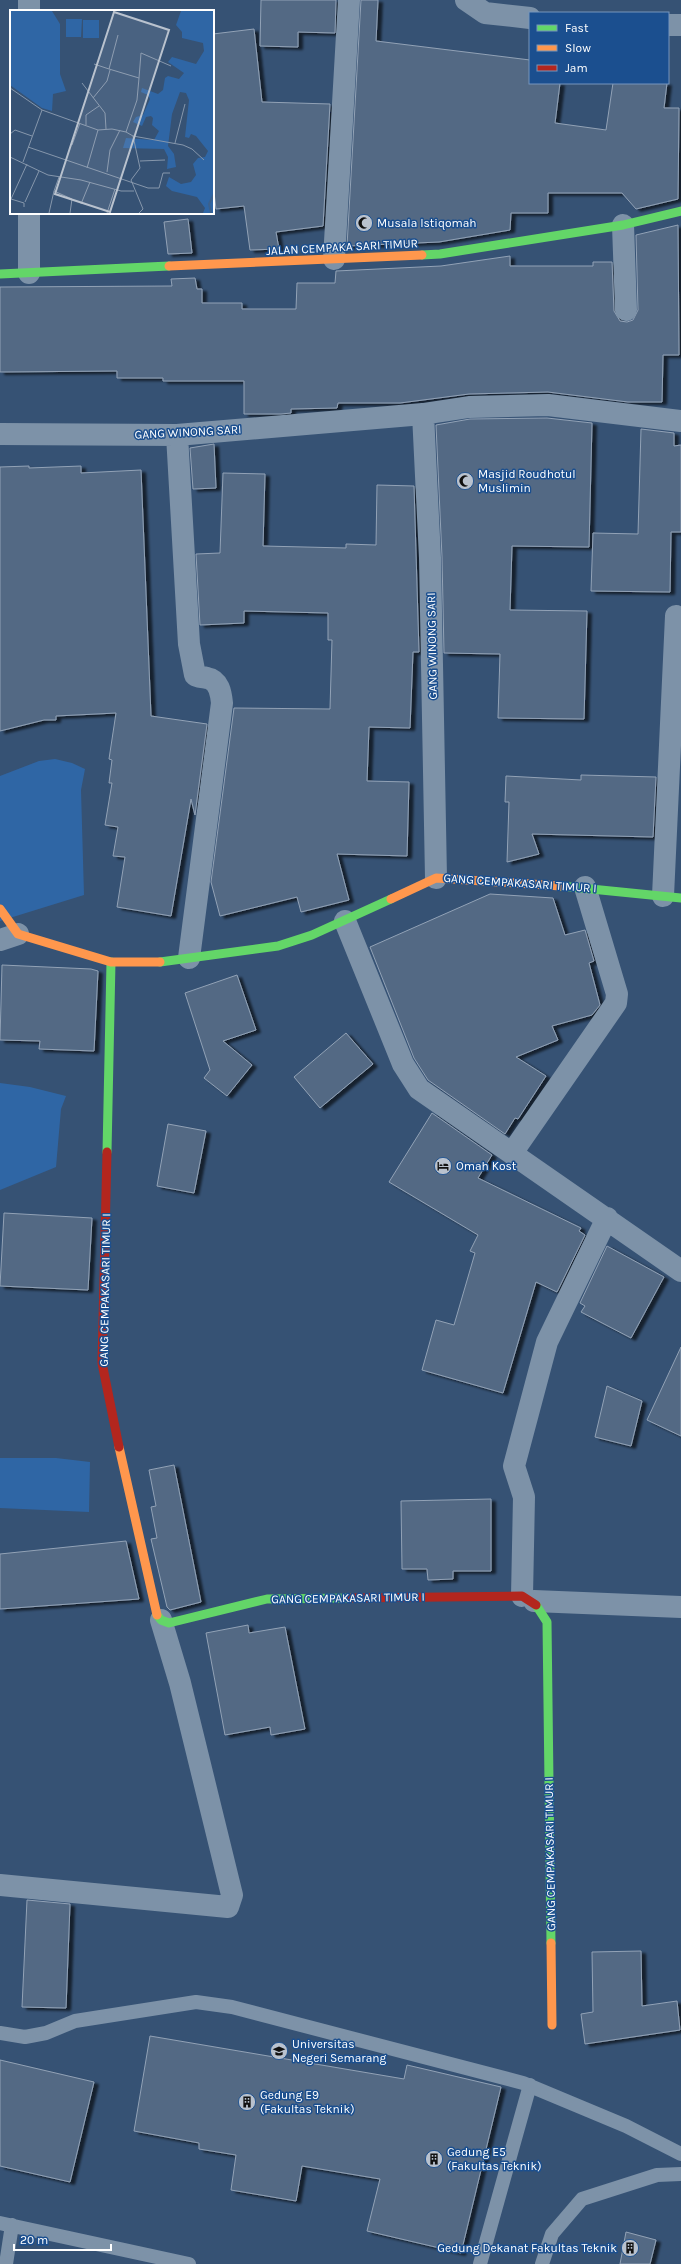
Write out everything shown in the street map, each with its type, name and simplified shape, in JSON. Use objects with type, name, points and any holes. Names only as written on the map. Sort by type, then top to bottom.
[{"type":"street","points":[[28,0],[29,10]]},
{"type":"street","points":[[334,259],[349,0]]},
{"type":"street","points":[[466,0],[485,13],[529,18]]},
{"type":"street","points":[[669,25],[681,25]]},
{"type":"street","name":"JALAN CEMPAKA SARI TIMUR","points":[[0,274],[440,254],[623,225],[681,211]]},
{"type":"street","points":[[29,214],[29,273]]},
{"type":"street","points":[[623,225],[626,310]]},
{"type":"street","name":"GANG WINONG SARI","points":[[0,434],[177,435],[423,414],[469,407],[548,405],[681,421]]},
{"type":"street","name":"GANG WINONG SARI","points":[[423,414],[430,558],[436,878]]},
{"type":"street","points":[[177,435],[190,651],[195,675],[199,678],[207,678],[217,684],[222,704],[189,958]]},
{"type":"street","points":[[672,897],[676,616]]},
{"type":"street","name":"GANG CEMPAKASARI TIMUR I","points":[[0,908],[9,937],[111,962],[155,963],[278,946],[312,935],[345,921],[436,878],[585,887],[672,897]]},
{"type":"street","points":[[512,1153],[616,1003],[617,994],[585,887]]},
{"type":"street","points":[[345,921],[403,1064],[419,1089],[607,1218],[681,1271]]},
{"type":"street","name":"GANG CEMPAKASARI TIMUR I","points":[[111,962],[102,1363],[150,1596],[155,1612],[161,1620],[168,1623],[267,1599],[528,1598],[542,1610],[547,1622],[552,2025]]},
{"type":"street","points":[[607,1218],[547,1342],[514,1466],[524,1497],[528,1598],[681,1607]]},
{"type":"street","points":[[0,1885],[228,1907],[232,1895],[180,1683],[161,1620]]},
{"type":"lane","points":[[0,2034],[25,2037],[46,2033],[75,2021],[196,2002],[232,2006],[530,2085],[626,2126],[681,2154]]},
{"type":"lane","points":[[480,2264],[530,2085]]},
{"type":"lane","points":[[542,2264],[552,2234],[582,2199],[658,2175],[681,2174]]},
{"type":"lane","points":[[6,2264],[6,2224],[189,2264]]},
{"type":"shaded area","points":[[55,759],[72,763],[85,769],[81,790],[84,895],[0,921],[0,776],[39,761]]},
{"type":"shaded area","points":[[0,1083],[30,1087],[66,1096],[61,1109],[56,1167],[0,1190]]},
{"type":"shaded area","points":[[0,1458],[56,1458],[90,1462],[89,1512],[0,1508]]},
{"type":"building","points":[[261,0],[336,0],[335,33],[298,32],[298,47],[260,46]]},
{"type":"building","points":[[361,0],[378,0],[376,41],[529,60],[529,84],[560,84],[555,123],[606,130],[613,84],[667,84],[664,108],[679,108],[678,199],[636,209],[622,193],[548,193],[548,213],[511,213],[510,230],[439,242],[347,246]]},
{"type":"building","points":[[254,29],[262,102],[330,104],[323,226],[276,232],[279,249],[250,250],[244,206],[216,209],[214,192],[214,34]]},
{"type":"building","points":[[188,219],[192,253],[168,254],[164,222]]},
{"type":"building","points":[[678,225],[679,355],[663,355],[662,402],[628,402],[548,392],[469,394],[400,403],[338,403],[337,408],[291,409],[291,413],[281,414],[244,414],[244,381],[163,381],[163,378],[117,378],[117,371],[0,372],[0,287],[172,286],[171,279],[195,278],[197,289],[202,289],[202,303],[242,303],[242,309],[296,309],[297,283],[335,283],[336,271],[441,266],[510,256],[510,266],[593,266],[593,262],[612,262],[614,311],[620,321],[627,322],[633,320],[638,310],[636,235]]},
{"type":"building","points":[[547,418],[592,423],[589,547],[512,546],[510,610],[587,611],[584,719],[498,718],[500,654],[444,653],[442,557],[436,425],[470,419]]},
{"type":"building","points":[[641,429],[674,433],[674,446],[681,445],[681,532],[671,532],[670,592],[591,591],[593,533],[638,534]]},
{"type":"building","points":[[214,444],[216,488],[193,489],[190,448]]},
{"type":"building","points":[[29,466],[29,468],[81,466],[81,473],[141,470],[151,716],[207,724],[195,815],[191,799],[171,916],[117,907],[125,857],[113,856],[118,827],[105,825],[112,783],[109,783],[112,760],[109,759],[116,713],[56,716],[56,720],[44,720],[0,731],[0,467]]},
{"type":"building","points":[[223,473],[265,474],[263,546],[346,548],[346,544],[376,545],[377,485],[414,486],[419,652],[413,652],[410,728],[369,727],[367,781],[409,782],[407,856],[337,854],[349,900],[301,912],[297,897],[220,916],[211,882],[234,708],[330,709],[332,640],[328,640],[328,613],[244,611],[244,623],[200,625],[196,554],[220,553]]},
{"type":"building","points":[[581,775],[656,777],[653,837],[532,834],[539,854],[507,862],[509,802],[505,802],[506,776],[581,780]]},
{"type":"building","points":[[490,894],[553,898],[565,935],[585,930],[594,961],[589,963],[600,1005],[592,1015],[552,1026],[558,1040],[516,1057],[546,1076],[518,1119],[515,1118],[505,1134],[428,1080],[414,1058],[370,947]]},
{"type":"building","points":[[2,965],[91,969],[98,971],[94,1051],[39,1049],[40,1041],[0,1040]]},
{"type":"building","points":[[237,975],[256,1030],[223,1041],[252,1065],[227,1096],[204,1078],[210,1070],[185,993]]},
{"type":"building","points":[[346,1033],[373,1064],[320,1108],[294,1077]]},
{"type":"building","points":[[432,1113],[492,1155],[478,1178],[581,1228],[579,1231],[585,1235],[557,1292],[536,1282],[503,1393],[422,1370],[436,1320],[454,1325],[475,1253],[470,1251],[478,1235],[389,1182]]},
{"type":"building","points":[[168,1124],[206,1131],[194,1193],[157,1186]]},
{"type":"building","points":[[4,1213],[92,1218],[88,1290],[0,1286]]},
{"type":"building","points":[[607,1246],[664,1277],[631,1338],[581,1312],[585,1306],[580,1303]]},
{"type":"building","points":[[681,1347],[681,1436],[647,1420]]},
{"type":"building","points":[[607,1386],[642,1401],[631,1446],[595,1437]]},
{"type":"building","points":[[174,1465],[201,1602],[170,1610],[167,1607],[151,1539],[157,1538],[151,1507],[156,1506],[149,1470]]},
{"type":"building","points":[[491,1499],[491,1571],[453,1571],[453,1579],[428,1580],[427,1569],[402,1569],[401,1501]]},
{"type":"building","points":[[126,1541],[139,1599],[0,1609],[0,1554]]},
{"type":"building","points":[[248,1625],[249,1633],[285,1627],[305,1729],[271,1735],[270,1727],[225,1735],[206,1633]]},
{"type":"building","points":[[27,1900],[70,1904],[66,2008],[22,2007]]},
{"type":"building","points":[[641,1951],[642,2006],[677,2001],[680,2030],[585,2044],[581,2014],[593,2012],[592,1952]]},
{"type":"building","points":[[150,2036],[404,2079],[407,2065],[501,2087],[461,2253],[367,2231],[380,2179],[302,2166],[296,2201],[231,2190],[236,2155],[199,2149],[199,2143],[134,2131]]},
{"type":"building","points":[[0,2060],[94,2082],[70,2182],[0,2166]]},
{"type":"building","points":[[626,2232],[656,2240],[650,2264],[620,2264]]},
{"type":"traffic: fast","points":[[422,255],[440,254],[623,225],[681,211]]},
{"type":"traffic: fast","points":[[0,274],[169,266]]},
{"type":"traffic: fast","points":[[561,886],[681,898]]},
{"type":"traffic: fast","points":[[160,962],[278,946],[312,935],[391,899]]},
{"type":"traffic: fast","points":[[107,1152],[111,962]]},
{"type":"traffic: fast","points":[[157,1615],[161,1620],[169,1623],[267,1599],[351,1598]]},
{"type":"traffic: fast","points":[[536,1605],[547,1622],[551,1943]]},
{"type":"traffic: slow","points":[[169,266],[422,255]]},
{"type":"traffic: slow","points":[[391,899],[436,878],[561,886]]},
{"type":"traffic: slow","points":[[0,909],[18,934],[111,962],[160,962]]},
{"type":"traffic: slow","points":[[119,1447],[157,1615]]},
{"type":"traffic: slow","points":[[551,1943],[552,2025]]},
{"type":"traffic: jam","points":[[107,1152],[102,1363],[119,1447]]},
{"type":"traffic: jam","points":[[351,1598],[522,1596],[536,1605]]},
{"type":"place","name":"Musala Istiqomah","points":[[364,223]]},
{"type":"place","name":"Masjid Roudhotul Muslimin","points":[[465,481]]},
{"type":"place","name":"Omah Kost","points":[[443,1166]]},
{"type":"place","name":"Universitas Negeri Semarang","points":[[279,2051]]},
{"type":"place","name":"Gedung E9 (Fakultas Teknik)","points":[[247,2102]]},
{"type":"place","name":"Gedung E5 (Fakultas Teknik)","points":[[434,2159]]},
{"type":"place","name":"Gedung Dekanat Fakultas Teknik","points":[[630,2248]]}]
